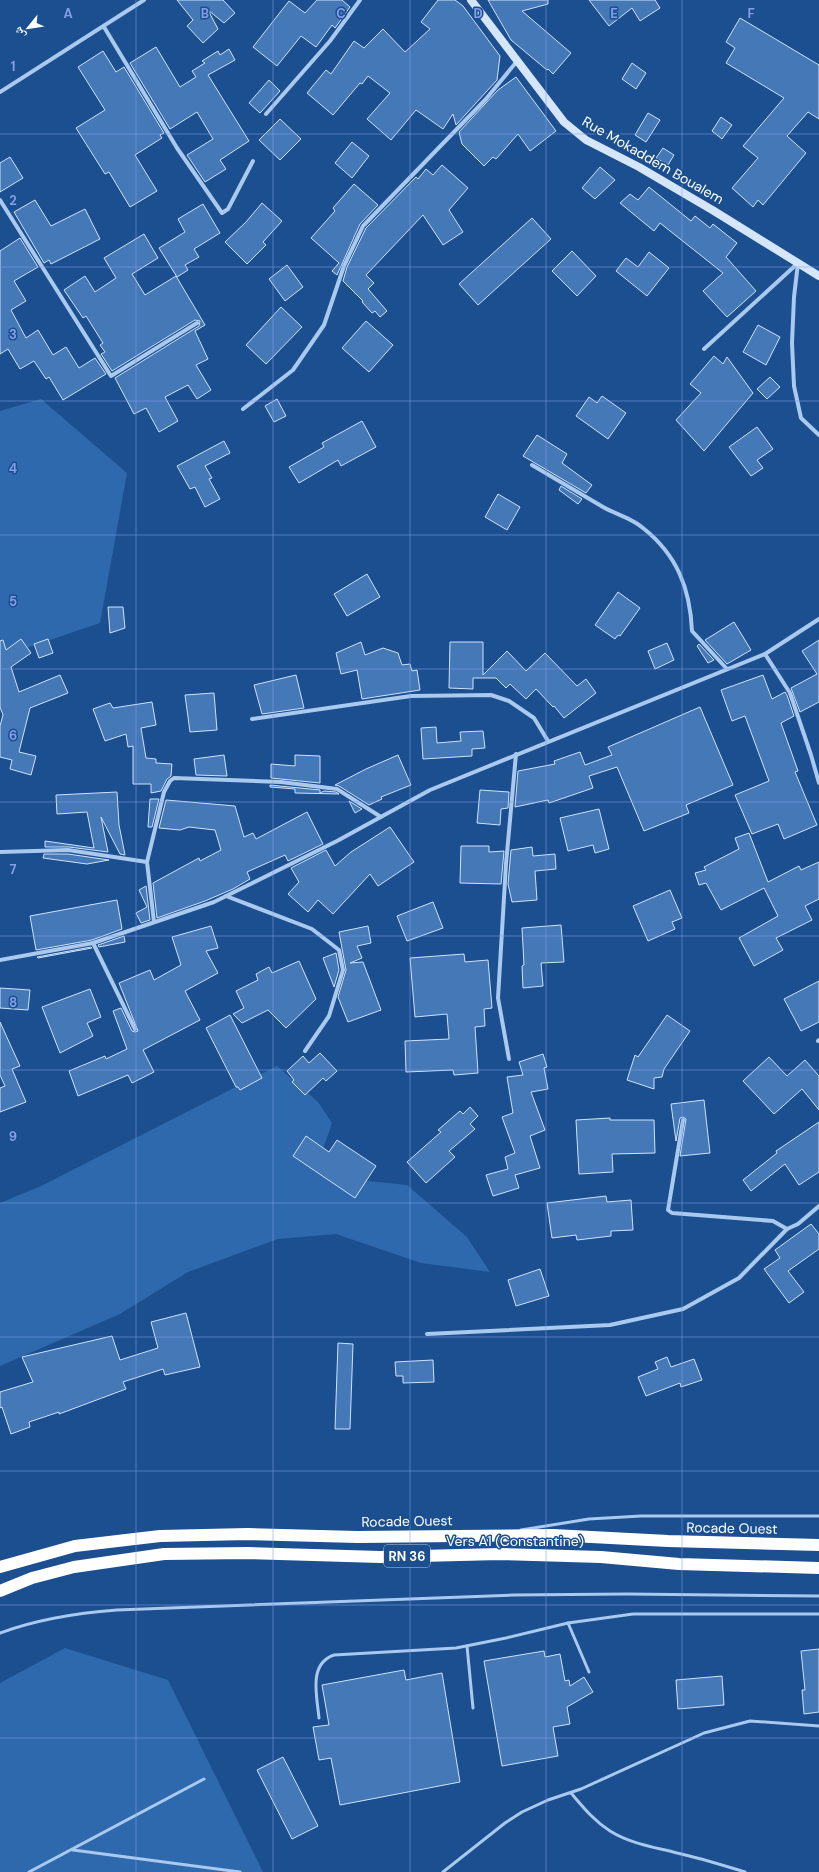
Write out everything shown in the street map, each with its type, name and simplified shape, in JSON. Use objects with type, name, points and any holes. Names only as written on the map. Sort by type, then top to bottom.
[{"type":"highway","name":"Rocade Ouest","points":[[0,1568],[75,1546],[160,1536],[248,1534],[356,1537],[553,1534],[668,1541],[819,1545]]},
{"type":"highway","name":"Vers A1 (Constantine)","points":[[0,1591],[32,1578],[74,1567],[164,1554],[248,1553],[380,1557],[500,1554],[601,1557],[679,1564],[819,1568]]},
{"type":"street","points":[[0,92],[104,27],[144,0]]},
{"type":"street","points":[[266,114],[330,41],[360,0]]},
{"type":"street","name":"Rue Mokaddem Boualem","points":[[471,0],[564,122],[586,140],[638,167],[700,203],[819,276]]},
{"type":"street","points":[[104,27],[178,148],[222,213],[228,209],[253,161]]},
{"type":"street","points":[[243,409],[293,370],[324,325],[344,266],[364,226],[486,99],[518,60]]},
{"type":"street","points":[[0,200],[111,376],[197,323]]},
{"type":"street","points":[[704,349],[798,263]]},
{"type":"street","points":[[798,263],[794,297],[792,343],[794,386],[801,418],[819,435]]},
{"type":"street","points":[[532,464],[604,508],[642,527],[665,549],[681,572],[691,608],[692,630],[727,669]]},
{"type":"street","points":[[0,960],[93,943],[226,896],[337,841],[430,790],[765,654],[819,619]]},
{"type":"street","points":[[765,654],[790,693],[819,784]]},
{"type":"street","points":[[252,719],[411,696],[491,694],[509,701],[534,718],[548,741]]},
{"type":"street","points":[[509,1059],[498,998],[506,864],[516,754]]},
{"type":"street","points":[[154,922],[147,862],[164,792],[170,781],[174,778],[281,782],[337,788],[381,817]]},
{"type":"street","points":[[0,852],[68,850],[147,862]]},
{"type":"street","points":[[226,896],[312,929],[339,950],[343,970],[329,1016],[305,1051]]},
{"type":"street","points":[[93,943],[135,1029]]},
{"type":"street","points":[[683,1120],[668,1210],[672,1213],[773,1221],[787,1229]]},
{"type":"street","points":[[427,1334],[610,1325],[683,1309],[739,1278],[787,1229],[798,1224],[819,1206]]},
{"type":"lane","points":[[490,1535],[589,1519],[619,1517],[819,1516]]},
{"type":"lane","points":[[0,1633],[38,1621],[64,1616],[117,1610],[521,1594],[819,1596]]},
{"type":"lane","points":[[319,1718],[317,1672],[319,1666],[328,1657],[467,1646],[568,1623],[633,1614],[819,1614]]},
{"type":"lane","points":[[568,1623],[589,1672]]},
{"type":"lane","points":[[467,1646],[473,1708]]},
{"type":"lane","points":[[443,1872],[510,1819],[535,1805],[571,1793],[689,1739],[720,1728],[750,1721],[819,1726]]},
{"type":"lane","points":[[29,1872],[73,1850],[204,1779]]},
{"type":"lane","points":[[571,1793],[588,1814],[599,1823],[623,1838],[648,1847],[694,1857],[745,1872]]},
{"type":"lane","points":[[73,1850],[240,1872]]},
{"type":"shaded area","points":[[41,399],[127,473],[100,623],[0,657],[0,411]]},
{"type":"shaded area","points":[[277,1066],[318,1102],[332,1123],[322,1152],[359,1180],[407,1185],[467,1237],[490,1272],[421,1263],[336,1234],[278,1239],[188,1272],[120,1314],[0,1366],[0,1203],[41,1186]]},
{"type":"shaded area","points":[[65,1648],[168,1680],[263,1872],[0,1872],[0,1683]]},
{"type":"building","points":[[177,0],[223,0],[235,13],[224,23],[208,10],[218,29],[203,43],[187,26],[193,20]]},
{"type":"building","points":[[317,0],[342,0],[350,7],[335,28],[332,25],[316,47],[301,36],[277,66],[253,47],[289,1],[305,13]]},
{"type":"building","points":[[438,0],[455,0],[463,6],[500,56],[497,80],[456,125],[453,114],[443,129],[416,110],[391,140],[367,119],[390,93],[368,76],[362,84],[360,83],[333,115],[307,93],[326,70],[331,74],[354,41],[364,48],[383,29],[405,52],[430,29],[421,22]]},
{"type":"building","points":[[488,0],[548,0],[548,4],[522,11],[571,53],[553,74],[511,40]]},
{"type":"building","points":[[589,0],[655,0],[660,8],[640,21],[632,8],[609,26]]},
{"type":"building","points":[[740,18],[819,65],[819,119],[808,112],[787,136],[806,153],[763,205],[758,200],[753,207],[732,188],[758,158],[743,146],[784,98],[726,63],[735,48],[726,42]]},
{"type":"building","points":[[156,47],[180,87],[196,77],[192,71],[205,63],[202,61],[218,51],[220,55],[229,49],[235,60],[208,75],[249,141],[220,160],[226,169],[205,182],[187,155],[213,139],[197,112],[170,129],[130,63]]},
{"type":"building","points":[[103,51],[116,72],[124,67],[164,133],[160,135],[162,138],[135,155],[157,191],[130,207],[109,172],[105,174],[76,128],[105,110],[78,67]]},
{"type":"building","points":[[632,63],[646,73],[636,89],[622,79]]},
{"type":"building","points":[[516,77],[556,131],[530,151],[518,134],[496,159],[493,157],[484,166],[462,144],[459,132],[498,90]]},
{"type":"building","points":[[269,80],[280,91],[260,113],[249,103]]},
{"type":"building","points":[[648,113],[660,120],[646,142],[635,135]]},
{"type":"building","points":[[721,117],[732,125],[722,139],[712,131]]},
{"type":"building","points":[[280,119],[301,139],[280,160],[259,140]]},
{"type":"building","points":[[352,142],[369,156],[352,178],[335,163]]},
{"type":"building","points":[[663,148],[674,155],[668,165],[656,158]]},
{"type":"building","points":[[10,157],[23,178],[0,192],[0,163]]},
{"type":"building","points":[[442,165],[468,188],[449,210],[463,232],[443,245],[423,215],[366,275],[374,283],[368,289],[387,311],[380,317],[375,311],[372,313],[362,302],[363,301],[343,281],[347,267],[366,228],[416,177],[418,179],[426,169],[433,175]]},
{"type":"building","points":[[600,167],[615,180],[595,199],[582,188]]},
{"type":"building","points":[[354,184],[378,205],[360,224],[337,275],[332,271],[339,263],[311,238],[335,211],[333,208]]},
{"type":"building","points":[[649,187],[691,221],[695,216],[710,228],[713,224],[737,243],[726,257],[756,291],[727,317],[703,291],[723,273],[660,223],[654,231],[620,203],[630,194],[638,200]]},
{"type":"building","points":[[35,200],[51,226],[85,209],[100,239],[51,264],[49,260],[44,263],[14,212]]},
{"type":"building","points":[[262,203],[282,221],[263,242],[266,245],[247,264],[225,242],[246,222]]},
{"type":"building","points":[[203,204],[220,233],[194,249],[199,257],[185,265],[188,270],[177,277],[159,248],[185,232],[178,219]]},
{"type":"building","points":[[532,218],[551,239],[478,305],[459,284]]},
{"type":"building","points":[[144,234],[158,258],[132,274],[145,295],[176,276],[205,325],[195,331],[208,359],[196,365],[211,390],[197,399],[188,385],[165,397],[178,421],[159,432],[146,408],[134,414],[115,378],[199,326],[200,321],[195,320],[112,371],[101,354],[105,352],[100,345],[103,343],[86,316],[83,318],[64,290],[85,276],[95,292],[116,278],[104,258]]},
{"type":"building","points":[[20,238],[38,267],[14,281],[26,301],[11,310],[26,338],[38,330],[53,355],[66,347],[79,368],[95,358],[106,374],[63,400],[49,377],[46,379],[34,361],[20,369],[8,349],[0,354],[0,251]]},
{"type":"building","points":[[572,251],[596,276],[577,296],[552,271]]},
{"type":"building","points":[[649,252],[669,268],[647,296],[616,271],[626,258],[638,267]]},
{"type":"building","points":[[287,265],[303,287],[285,301],[269,279]]},
{"type":"building","points":[[281,307],[302,327],[266,364],[246,345]]},
{"type":"building","points":[[366,321],[393,345],[369,372],[342,348]]},
{"type":"building","points":[[758,325],[780,337],[766,365],[743,352]]},
{"type":"building","points":[[714,356],[723,364],[727,357],[753,393],[704,451],[676,420],[701,393],[690,384]]},
{"type":"building","points":[[770,377],[780,387],[767,399],[757,389]]},
{"type":"building","points":[[602,396],[626,413],[608,439],[576,416],[589,397],[597,403]]},
{"type":"building","points":[[277,399],[286,416],[274,422],[265,406]]},
{"type":"building","points":[[362,421],[376,447],[341,466],[338,460],[299,483],[289,467],[324,447],[322,443]]},
{"type":"building","points":[[757,427],[773,449],[757,460],[763,468],[751,476],[729,447]]},
{"type":"building","points":[[537,435],[567,454],[562,463],[592,485],[586,493],[523,456]]},
{"type":"building","points":[[224,441],[230,453],[205,466],[212,478],[209,479],[220,499],[205,507],[195,487],[190,489],[177,466]]},
{"type":"building","points":[[561,486],[582,499],[578,504],[559,490]]},
{"type":"building","points":[[498,494],[520,507],[507,530],[485,517]]},
{"type":"building","points":[[367,574],[380,597],[347,616],[334,594]]},
{"type":"building","points":[[618,592],[640,608],[620,636],[618,635],[615,639],[595,625]]},
{"type":"building","points":[[108,607],[123,607],[125,628],[110,633]]},
{"type":"building","points":[[734,622],[751,650],[727,664],[705,640]]},
{"type":"building","points":[[21,639],[31,653],[11,667],[19,692],[60,675],[68,693],[30,708],[19,752],[36,756],[31,775],[10,769],[12,760],[0,757],[0,726],[3,715],[0,707],[0,641],[3,640],[6,650]]},
{"type":"building","points":[[48,639],[53,653],[39,658],[34,644]]},
{"type":"building","points":[[819,640],[819,702],[800,712],[791,688],[817,674],[802,651]]},
{"type":"building","points":[[361,642],[365,655],[383,648],[398,653],[402,665],[410,664],[412,671],[417,670],[420,690],[362,699],[357,670],[341,674],[336,653]]},
{"type":"building","points":[[450,642],[483,642],[483,675],[507,651],[526,671],[545,653],[577,686],[586,679],[596,693],[564,718],[536,689],[526,699],[510,684],[506,688],[496,678],[473,678],[473,689],[449,688]]},
{"type":"building","points":[[667,643],[674,660],[655,669],[648,651]]},
{"type":"building","points":[[699,644],[714,660],[708,663],[697,646]]},
{"type":"building","points":[[296,675],[304,708],[262,714],[254,685]]},
{"type":"building","points":[[763,675],[772,699],[785,692],[787,695],[794,716],[781,723],[798,771],[795,772],[817,825],[784,839],[778,824],[752,834],[735,795],[769,781],[745,716],[732,721],[721,690]]},
{"type":"building","points":[[214,693],[217,730],[190,732],[185,695]]},
{"type":"building","points":[[152,702],[156,725],[141,728],[146,758],[156,759],[156,763],[172,764],[171,776],[167,779],[161,791],[151,793],[151,784],[133,784],[133,746],[128,747],[126,734],[105,741],[93,709],[110,703],[113,708]]},
{"type":"building","points":[[700,707],[733,785],[686,805],[689,813],[644,831],[617,767],[589,776],[593,788],[549,803],[548,800],[515,807],[518,771],[555,764],[554,761],[580,752],[585,765],[612,755],[608,747]]},
{"type":"building","points":[[436,727],[437,743],[461,741],[460,732],[483,731],[485,748],[472,749],[472,756],[423,759],[421,728]]},
{"type":"building","points":[[224,755],[227,776],[196,775],[194,759]]},
{"type":"building","points":[[295,755],[320,756],[320,783],[271,778],[271,764],[295,766]]},
{"type":"building","points":[[398,755],[411,785],[381,797],[382,799],[369,805],[335,785],[366,769]]},
{"type":"building","points":[[270,785],[320,790],[320,793],[324,791],[336,792],[339,794],[295,793],[295,789],[270,787]]},
{"type":"building","points":[[480,790],[509,792],[508,808],[501,809],[500,825],[477,823]]},
{"type":"building","points":[[117,792],[119,825],[125,855],[120,854],[101,817],[108,852],[69,847],[45,847],[45,841],[94,848],[87,812],[57,814],[56,795]]},
{"type":"building","points":[[150,799],[159,799],[152,827],[148,827]]},
{"type":"building","points":[[166,800],[235,806],[244,837],[253,833],[256,839],[307,812],[323,844],[288,861],[285,855],[247,872],[250,879],[233,889],[205,901],[157,918],[153,883],[199,858],[200,861],[221,850],[215,830],[189,827],[180,830],[159,828]]},
{"type":"building","points":[[349,801],[362,809],[355,813]]},
{"type":"building","points":[[599,809],[609,849],[595,853],[593,845],[568,851],[560,818]]},
{"type":"building","points":[[390,827],[414,862],[378,886],[370,874],[333,914],[318,900],[308,912],[288,894],[299,882],[291,868],[326,850],[335,866],[351,852]]},
{"type":"building","points":[[749,833],[768,882],[799,866],[801,870],[819,862],[819,899],[805,906],[812,920],[776,938],[783,950],[754,966],[739,938],[778,916],[764,888],[721,910],[706,883],[699,885],[695,873],[706,870],[704,867],[739,849],[735,838]]},
{"type":"building","points":[[461,846],[489,846],[489,852],[504,851],[501,884],[460,883]]},
{"type":"building","points":[[532,847],[533,856],[555,854],[556,869],[535,871],[537,900],[512,902],[508,884],[511,850]]},
{"type":"building","points":[[44,854],[68,854],[109,860],[87,864],[43,858]]},
{"type":"building","points":[[146,886],[150,920],[141,923],[136,913],[147,907],[139,890]]},
{"type":"building","points":[[670,890],[682,918],[672,922],[675,929],[648,941],[633,906]]},
{"type":"building","points":[[117,900],[122,929],[92,940],[36,950],[30,916]]},
{"type":"building","points":[[433,902],[443,928],[407,941],[397,916]]},
{"type":"building","points":[[561,925],[564,962],[541,963],[543,986],[523,988],[522,966],[524,965],[522,928]]},
{"type":"building","points":[[211,926],[218,948],[206,951],[218,973],[185,991],[200,1020],[143,1050],[154,1072],[132,1083],[128,1075],[78,1096],[69,1071],[105,1056],[106,1059],[127,1049],[113,1011],[121,1008],[132,1031],[138,1031],[119,983],[150,970],[154,980],[181,965],[172,937]]},
{"type":"building","points":[[368,926],[371,943],[357,946],[362,958],[350,963],[363,962],[381,1010],[348,1022],[338,997],[346,970],[339,932]]},
{"type":"building","points":[[124,936],[125,942],[99,947],[98,945]]},
{"type":"building","points":[[91,947],[92,948],[37,957]]},
{"type":"building","points":[[336,953],[339,970],[334,987],[323,958]]},
{"type":"building","points":[[464,954],[465,962],[488,960],[492,1008],[484,1009],[485,1026],[475,1027],[478,1073],[454,1075],[453,1070],[406,1072],[405,1041],[449,1039],[447,1014],[415,1017],[410,958]]},
{"type":"building","points":[[299,961],[316,999],[286,1028],[268,1010],[242,1023],[233,1014],[244,1008],[236,991],[258,980],[256,974],[269,967],[272,973]]},
{"type":"building","points":[[819,981],[819,1022],[801,1031],[784,999]]},
{"type":"building","points":[[0,988],[30,990],[28,1010],[0,1008]]},
{"type":"building","points":[[90,989],[101,1017],[87,1023],[93,1036],[60,1053],[42,1007]]},
{"type":"building","points":[[230,1015],[262,1078],[240,1090],[236,1087],[206,1028]]},
{"type":"building","points":[[667,1015],[690,1031],[664,1069],[662,1077],[654,1078],[654,1089],[627,1080],[635,1055],[638,1057]]},
{"type":"building","points":[[0,1022],[20,1066],[12,1069],[26,1102],[0,1112],[0,1088],[5,1086],[0,1075]]},
{"type":"building","points":[[320,1053],[337,1071],[326,1081],[323,1078],[305,1095],[292,1082],[294,1080],[287,1071],[303,1056],[309,1063]]},
{"type":"building","points":[[543,1054],[547,1067],[544,1068],[548,1089],[531,1092],[545,1130],[530,1136],[540,1168],[515,1175],[519,1188],[493,1196],[486,1175],[508,1169],[505,1157],[515,1153],[502,1117],[513,1113],[507,1077],[523,1075],[519,1062]]},
{"type":"building","points":[[769,1057],[787,1076],[805,1060],[819,1076],[819,1110],[802,1089],[774,1114],[743,1081]]},
{"type":"building","points":[[704,1100],[710,1153],[680,1156],[686,1119],[683,1117],[680,1118],[676,1141],[671,1104]]},
{"type":"building","points":[[470,1107],[478,1116],[470,1124],[475,1129],[449,1151],[455,1157],[426,1183],[407,1162],[441,1132],[438,1130],[460,1111],[463,1114]]},
{"type":"building","points":[[610,1118],[610,1120],[654,1120],[655,1153],[612,1154],[613,1172],[579,1174],[576,1120]]},
{"type":"building","points":[[819,1122],[819,1172],[799,1185],[785,1164],[751,1191],[743,1180],[777,1153],[776,1151]]},
{"type":"building","points":[[306,1136],[329,1152],[337,1140],[376,1166],[355,1198],[293,1156]]},
{"type":"building","points":[[606,1196],[607,1202],[631,1200],[633,1230],[611,1231],[611,1236],[577,1240],[576,1235],[552,1238],[547,1203]]},
{"type":"building","points":[[811,1224],[819,1234],[819,1249],[788,1271],[804,1292],[789,1303],[764,1269],[780,1258],[775,1250]]},
{"type":"building","points":[[540,1269],[549,1296],[516,1306],[508,1280]]},
{"type":"building","points":[[186,1313],[200,1367],[165,1375],[163,1369],[123,1382],[126,1389],[59,1414],[59,1412],[29,1422],[30,1427],[11,1434],[2,1407],[0,1408],[0,1392],[33,1382],[22,1357],[112,1336],[120,1360],[158,1348],[151,1322]]},
{"type":"building","points":[[338,1343],[353,1344],[350,1429],[335,1429]]},
{"type":"building","points":[[667,1357],[671,1367],[694,1359],[702,1380],[681,1387],[680,1383],[646,1396],[638,1377],[658,1369],[655,1362]]},
{"type":"building","points":[[433,1360],[434,1382],[403,1383],[403,1376],[396,1376],[395,1362]]},
{"type":"building","points":[[819,1649],[819,1712],[804,1714],[802,1690],[805,1690],[801,1651]]},
{"type":"building","points":[[544,1651],[545,1657],[560,1654],[565,1681],[569,1680],[570,1686],[584,1677],[593,1692],[567,1707],[570,1724],[553,1727],[558,1756],[502,1766],[484,1661]]},
{"type":"building","points":[[404,1670],[406,1680],[442,1673],[460,1782],[340,1805],[331,1758],[319,1760],[313,1727],[329,1725],[322,1685]]},
{"type":"building","points":[[722,1676],[724,1705],[678,1709],[676,1680]]},
{"type":"building","points":[[283,1757],[318,1826],[292,1839],[257,1770]]}]
